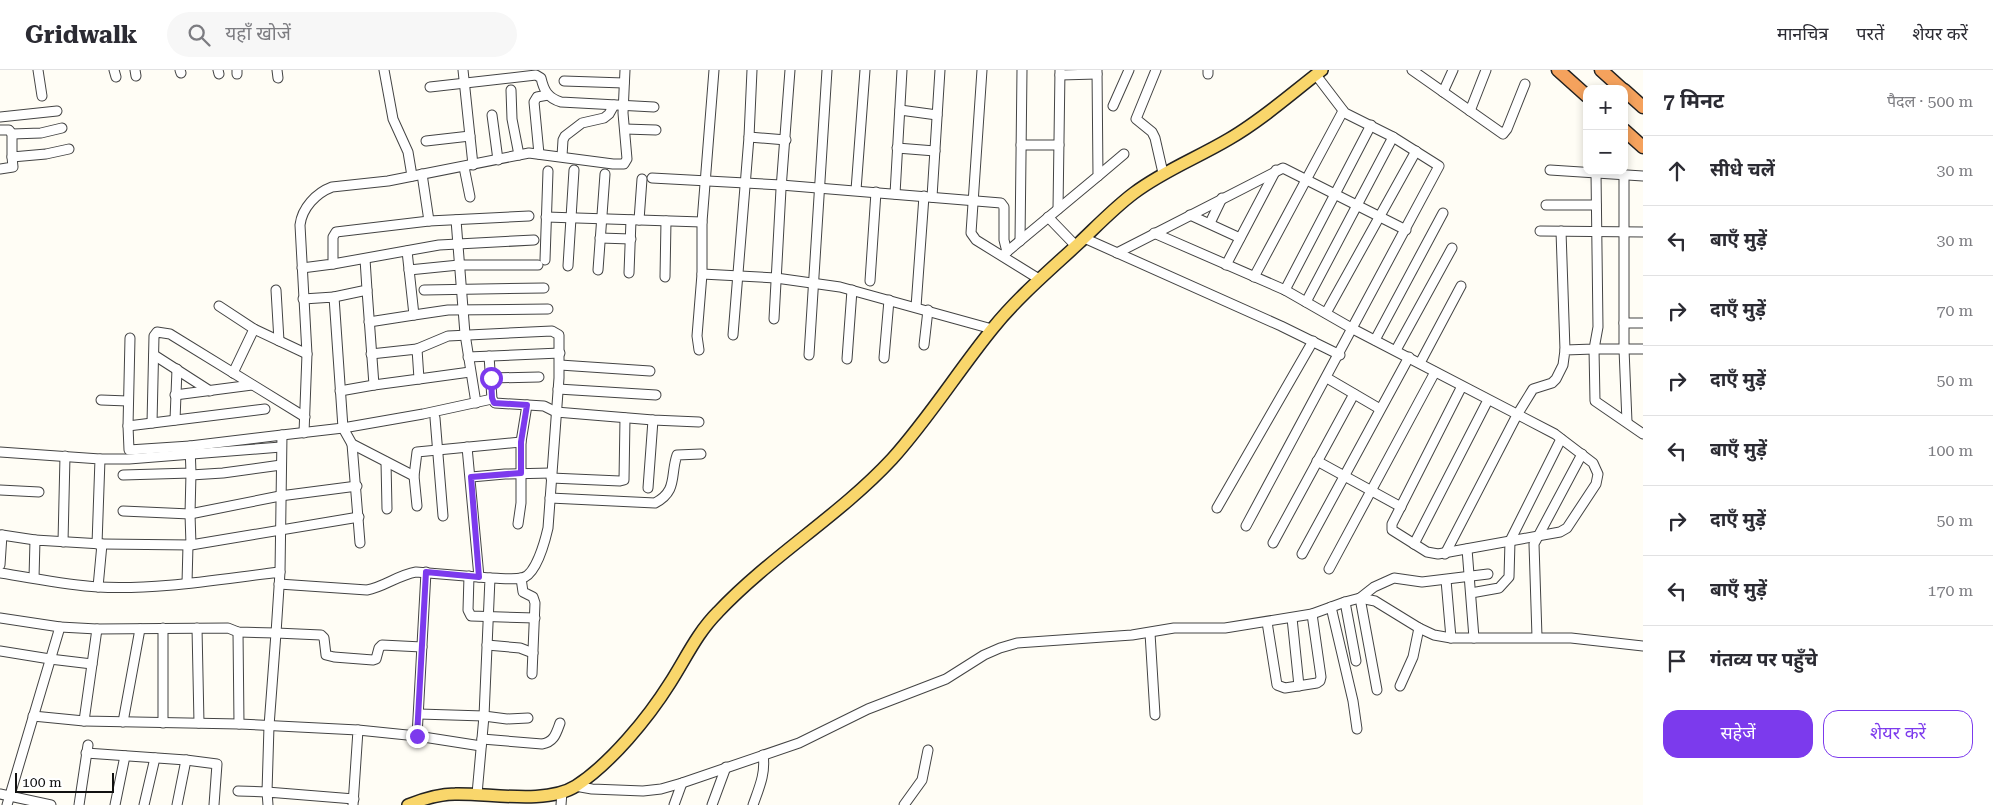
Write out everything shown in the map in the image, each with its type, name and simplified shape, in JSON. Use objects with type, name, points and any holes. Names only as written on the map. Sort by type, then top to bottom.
[{"type":"highway","points":[[1558,70],[1583,92]]},
{"type":"highway","points":[[1601,70],[1618,85]]},
{"type":"highway","points":[[1628,94],[1643,107]]},
{"type":"highway","points":[[1628,134],[1643,147]]},
{"type":"main road","points":[[408,805],[437,796],[477,794],[523,796],[562,792],[575,786],[595,771],[641,723],[657,703],[701,631],[717,612],[781,555],[831,516],[872,480],[922,425],[992,329],[1039,279],[1132,194],[1163,173],[1232,137],[1319,72]]},
{"type":"street","points":[[38,70],[42,96]]},
{"type":"street","points":[[384,70],[393,119],[408,152],[412,176]]},
{"type":"street","points":[[463,70],[470,136],[470,197]]},
{"type":"street","points":[[304,433],[307,354],[300,225],[303,215],[313,199],[323,190],[332,187],[412,176],[519,155],[539,154],[624,164],[627,159],[624,105],[625,70]]},
{"type":"street","points":[[699,350],[697,336],[702,274],[702,222],[714,70]]},
{"type":"street","points":[[734,336],[749,137],[752,70]]},
{"type":"street","points":[[774,319],[781,185],[790,70]]},
{"type":"street","points":[[809,354],[827,70]]},
{"type":"street","points":[[856,190],[864,70]]},
{"type":"street","points":[[895,194],[902,70]]},
{"type":"street","points":[[916,307],[928,196],[935,151],[940,70]]},
{"type":"street","points":[[982,70],[971,233],[976,240],[1005,254],[1039,279]]},
{"type":"street","points":[[1020,241],[1022,70]]},
{"type":"street","points":[[1113,106],[1129,70]]},
{"type":"street","points":[[1156,70],[1136,119],[1140,125],[1152,132],[1155,138],[1163,173]]},
{"type":"street","points":[[1443,92],[1453,70]]},
{"type":"street","points":[[1470,111],[1486,70]]},
{"type":"street","points":[[1058,209],[1060,73],[1097,72],[1098,176]]},
{"type":"street","points":[[1246,526],[1340,355],[1440,166],[1393,137],[1343,110],[1319,72]]},
{"type":"street","points":[[1418,72],[1503,134],[1525,84]]},
{"type":"street","points":[[430,87],[536,75],[541,78],[548,95],[562,102],[654,107]]},
{"type":"street","points":[[564,81],[624,83]]},
{"type":"street","points":[[511,90],[512,119],[519,155]]},
{"type":"street","points":[[539,154],[534,102],[537,97],[548,95]]},
{"type":"street","points":[[562,156],[565,136],[582,123],[604,118],[610,114],[614,105]]},
{"type":"street","points":[[900,110],[937,115]]},
{"type":"street","points":[[1254,277],[1343,110]]},
{"type":"street","points":[[0,117],[57,111]]},
{"type":"street","points":[[492,114],[498,160]]},
{"type":"street","points":[[1285,290],[1371,125]]},
{"type":"street","points":[[12,134],[41,133],[62,128]]},
{"type":"street","points":[[625,129],[656,130]]},
{"type":"street","points":[[0,130],[9,130],[12,134],[13,167],[0,168]]},
{"type":"street","points":[[426,141],[470,136]]},
{"type":"street","points":[[749,137],[786,140]]},
{"type":"street","points":[[1306,302],[1393,137]]},
{"type":"street","points":[[1022,145],[1059,145]]},
{"type":"street","points":[[898,148],[935,151]]},
{"type":"street","points":[[12,157],[46,154],[69,149]]},
{"type":"street","points":[[1326,314],[1416,151]]},
{"type":"street","points":[[1005,254],[1124,154]]},
{"type":"street","points":[[1117,253],[1276,170],[1286,168],[1406,230]]},
{"type":"street","points":[[568,266],[574,170]]},
{"type":"street","points":[[1226,265],[1276,170]]},
{"type":"street","points":[[1550,170],[1583,172]]},
{"type":"street","points":[[409,270],[459,265],[541,263],[548,171]]},
{"type":"street","points":[[422,174],[429,222]]},
{"type":"street","points":[[598,270],[605,174]]},
{"type":"street","points":[[1596,175],[1598,327],[1594,349],[1595,401],[1643,434]]},
{"type":"street","points":[[1627,422],[1624,349],[1624,175],[1643,176]]},
{"type":"street","points":[[652,178],[856,190],[973,199],[1003,205],[1005,254]]},
{"type":"street","points":[[629,273],[630,239],[642,179]]},
{"type":"street","points":[[870,281],[876,192]]},
{"type":"street","points":[[1210,223],[1222,198]]},
{"type":"street","points":[[1546,205],[1596,205]]},
{"type":"street","points":[[1375,340],[1443,213]]},
{"type":"street","points":[[1190,215],[1240,238]]},
{"type":"street","points":[[333,264],[333,237],[336,232],[429,222],[529,216]]},
{"type":"street","points":[[546,217],[702,222]]},
{"type":"street","points":[[1048,217],[1080,242],[1117,253],[1313,341],[1340,355]]},
{"type":"street","points":[[456,220],[465,334],[476,403]]},
{"type":"street","points":[[665,277],[666,221]]},
{"type":"street","points":[[1540,230],[1643,232]]},
{"type":"street","points":[[1445,554],[1517,415],[1533,389],[1552,382],[1563,364],[1565,350],[1561,231]]},
{"type":"street","points":[[1154,233],[1285,290],[1353,329],[1396,350],[1562,439],[1582,454],[1597,470],[1598,477],[1596,484],[1567,528],[1538,536],[1445,554],[1428,552],[1392,530],[1392,524],[1462,386]]},
{"type":"street","points":[[600,238],[630,239]]},
{"type":"street","points":[[302,268],[458,243],[534,240]]},
{"type":"street","points":[[1396,350],[1452,248]]},
{"type":"street","points":[[407,251],[414,315]]},
{"type":"street","points":[[365,259],[374,385]]},
{"type":"street","points":[[702,274],[776,278],[852,290],[992,329]]},
{"type":"street","points":[[1420,364],[1461,286]]},
{"type":"street","points":[[424,290],[544,288]]},
{"type":"street","points":[[276,290],[279,341]]},
{"type":"street","points":[[303,299],[334,297],[367,290]]},
{"type":"street","points":[[847,359],[852,290]]},
{"type":"street","points":[[334,297],[340,391],[344,428],[352,444],[357,486],[360,543]]},
{"type":"street","points":[[884,358],[890,300]]},
{"type":"street","points":[[219,306],[254,329],[307,354]]},
{"type":"street","points":[[369,322],[463,310],[548,309]]},
{"type":"street","points":[[924,345],[928,310]]},
{"type":"street","points":[[1624,323],[1643,323]]},
{"type":"street","points":[[233,373],[254,329]]},
{"type":"street","points":[[279,584],[367,590],[406,574],[426,572],[490,578],[521,578],[530,574],[545,542],[560,365],[559,335],[552,331],[465,334],[444,337],[417,349],[371,354]]},
{"type":"street","points":[[152,423],[154,334],[165,332],[305,417]]},
{"type":"street","points":[[129,455],[130,338]]},
{"type":"street","points":[[1218,508],[1313,341]]},
{"type":"street","points":[[417,349],[419,378]]},
{"type":"street","points":[[1565,350],[1643,349]]},
{"type":"street","points":[[468,357],[560,353]]},
{"type":"street","points":[[154,355],[210,391]]},
{"type":"street","points":[[489,356],[492,398],[496,403],[544,406],[556,412],[699,422]]},
{"type":"street","points":[[1302,554],[1409,357]]},
{"type":"street","points":[[560,365],[650,372]]},
{"type":"street","points":[[175,420],[177,369]]},
{"type":"street","points":[[340,391],[470,372]]},
{"type":"street","points":[[1329,569],[1435,372]]},
{"type":"street","points":[[491,378],[539,378]]},
{"type":"street","points":[[1327,378],[1380,409]]},
{"type":"street","points":[[176,395],[252,385]]},
{"type":"street","points":[[558,389],[656,395]]},
{"type":"street","points":[[1273,543],[1354,394]]},
{"type":"street","points":[[190,451],[282,435],[344,428],[476,403],[492,398]]},
{"type":"street","points":[[101,400],[128,401]]},
{"type":"street","points":[[1414,544],[1488,400]]},
{"type":"street","points":[[518,524],[521,504],[521,442],[527,405]]},
{"type":"street","points":[[128,426],[265,409]]},
{"type":"street","points":[[435,418],[444,516]]},
{"type":"street","points":[[471,477],[521,473],[624,480],[625,418]]},
{"type":"street","points":[[648,488],[653,420]]},
{"type":"street","points":[[268,805],[269,726],[280,572],[282,435]]},
{"type":"street","points":[[1470,592],[1499,588],[1509,577],[1510,541],[1562,439]]},
{"type":"street","points":[[417,506],[414,476],[417,452],[521,442]]},
{"type":"street","points":[[352,444],[414,476]]},
{"type":"street","points":[[0,452],[100,459],[129,455],[281,447]]},
{"type":"street","points":[[468,447],[474,535],[474,576],[469,614],[488,617],[535,618]]},
{"type":"street","points":[[187,583],[191,474],[190,451]]},
{"type":"street","points":[[550,498],[655,503],[662,499],[670,489],[675,473],[677,455],[701,454]]},
{"type":"street","points":[[1537,638],[1534,552],[1538,536],[1582,454]]},
{"type":"street","points":[[63,542],[65,456]]},
{"type":"street","points":[[98,587],[100,459]]},
{"type":"street","points":[[1317,461],[1401,506]]},
{"type":"street","points":[[386,462],[387,509]]},
{"type":"street","points":[[123,475],[223,473],[281,464]]},
{"type":"street","points":[[123,511],[190,514],[280,496],[357,486]]},
{"type":"street","points":[[0,490],[39,492]]},
{"type":"street","points":[[0,565],[1,535],[35,540],[99,544],[189,545],[359,517]]},
{"type":"street","points":[[34,578],[35,540]]},
{"type":"street","points":[[1466,549],[1474,638]]},
{"type":"street","points":[[0,574],[98,587],[135,587],[280,572]]},
{"type":"street","points":[[417,736],[426,572]]},
{"type":"street","points":[[575,786],[592,789],[643,791],[661,789],[682,783],[799,743],[868,709],[946,679],[984,655],[1017,643],[1150,633],[1174,628],[1226,628],[1268,622],[1312,614],[1360,598],[1374,587],[1394,578],[1422,582],[1488,574]]},
{"type":"street","points":[[477,794],[484,716],[490,578]]},
{"type":"street","points":[[521,578],[523,592],[534,600],[532,674]]},
{"type":"street","points":[[1446,580],[1451,638]]},
{"type":"street","points":[[1360,598],[1375,601],[1434,635],[1451,638],[1571,638],[1643,646]]},
{"type":"street","points":[[1360,598],[1377,690]]},
{"type":"street","points":[[1345,602],[1356,661]]},
{"type":"street","points":[[1330,607],[1357,729]]},
{"type":"street","points":[[1268,622],[1277,685],[1285,688],[1299,686],[1320,681],[1312,614]]},
{"type":"street","points":[[0,618],[60,627],[97,629],[228,628],[238,632],[321,636],[324,638],[326,655],[373,660],[376,659],[378,648],[382,645],[422,647]]},
{"type":"street","points":[[1292,618],[1299,686]]},
{"type":"street","points":[[51,805],[5,798],[33,716],[60,627]]},
{"type":"street","points":[[163,628],[163,723]]},
{"type":"street","points":[[197,628],[199,723]]},
{"type":"street","points":[[1400,686],[1413,657],[1419,628]]},
{"type":"street","points":[[84,721],[97,629]]},
{"type":"street","points":[[123,722],[140,629]]},
{"type":"street","points":[[238,632],[239,724]]},
{"type":"street","points":[[1150,633],[1155,715]]},
{"type":"street","points":[[487,645],[520,648],[533,653]]},
{"type":"street","points":[[0,651],[92,664]]},
{"type":"street","points":[[419,714],[484,716],[507,719],[528,718]]},
{"type":"street","points":[[33,716],[84,721],[239,724],[358,730],[481,743],[542,744],[549,743],[556,735],[560,723]]},
{"type":"street","points":[[238,790],[354,802],[358,730]]},
{"type":"street","points":[[79,805],[87,749],[125,756],[216,764],[214,805]]},
{"type":"street","points":[[907,804],[922,780],[928,750]]},
{"type":"street","points":[[753,805],[764,770],[763,755]]},
{"type":"street","points":[[115,805],[125,756]]},
{"type":"street","points":[[144,805],[155,758]]},
{"type":"street","points":[[177,805],[186,760]]},
{"type":"street","points":[[712,805],[726,767]]},
{"type":"street","points":[[674,805],[682,783]]},
{"type":"street","points":[[562,792],[562,805]]},
{"type":"route","points":[[417,736],[426,572],[479,577],[474,540],[471,477],[521,473],[521,442],[527,405],[494,403],[491,378]]}]
